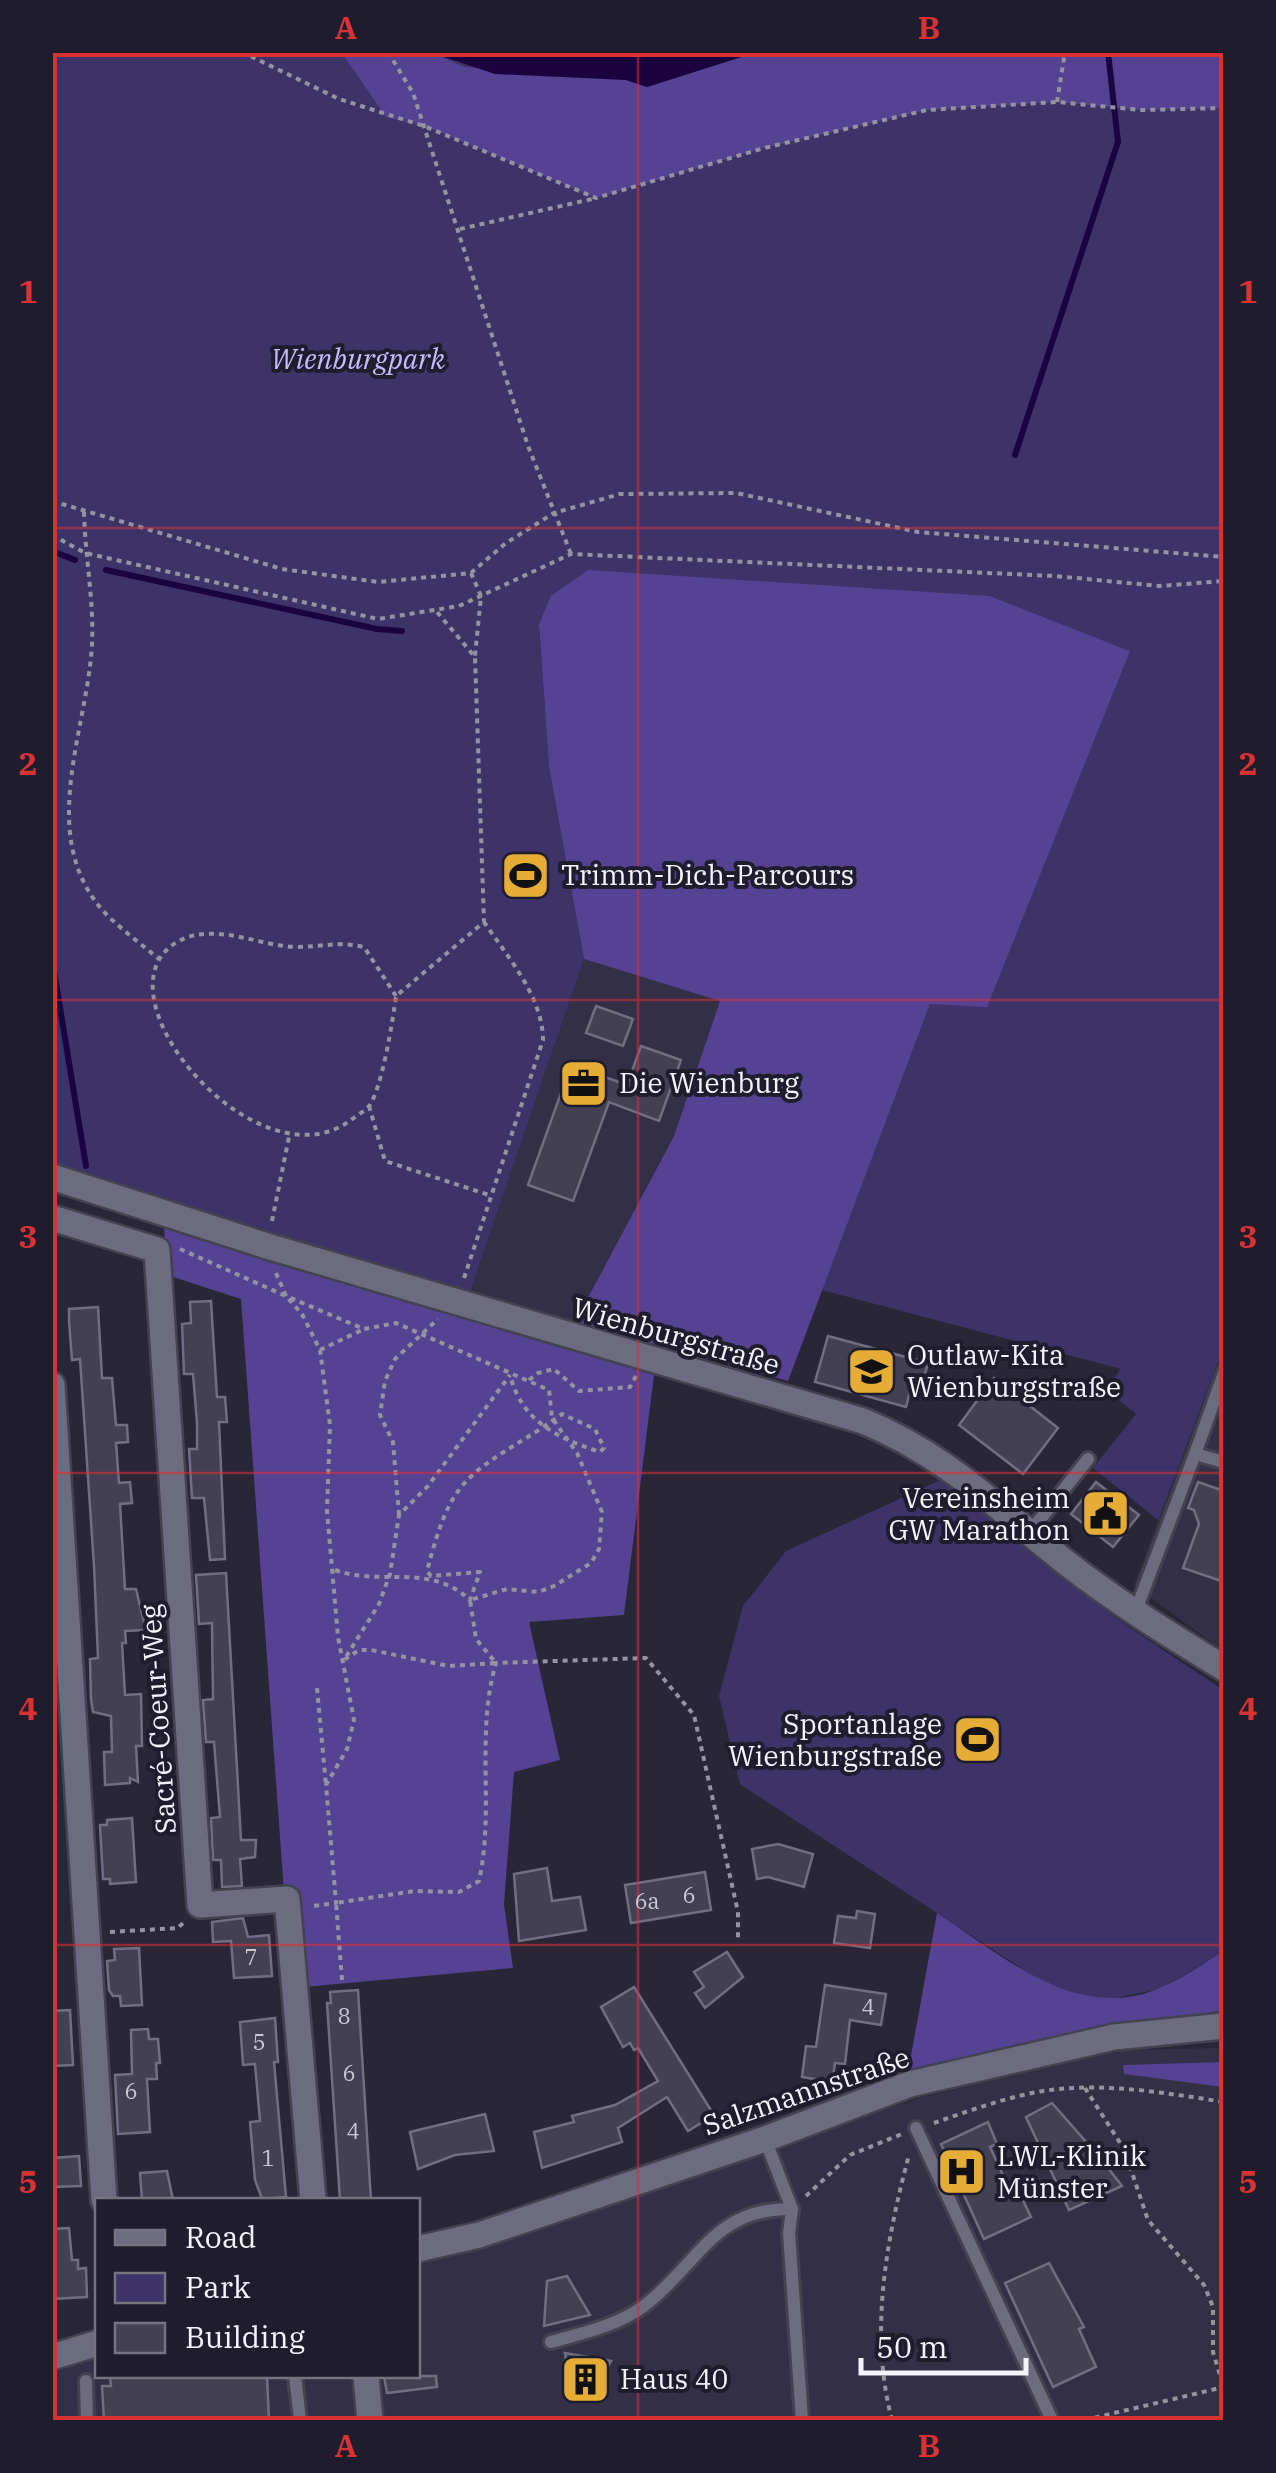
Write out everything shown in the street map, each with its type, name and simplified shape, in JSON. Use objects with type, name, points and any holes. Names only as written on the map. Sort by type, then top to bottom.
[{"type":"street","name":"Wienburgstraße","points":[[53,1180],[863,1422],[905,1438],[942,1460],[1135,1613],[1224,1668]]},
{"type":"street","points":[[52,1218],[158,1250]]},
{"type":"street","name":"Sacré-Coeur-Weg","points":[[158,1250],[200,1905]]},
{"type":"street","points":[[52,1385],[104,2198]]},
{"type":"street","points":[[200,1905],[288,1899],[312,2198]]},
{"type":"street","name":"Salzmannstraße","points":[[420,2248],[480,2235],[766,2138],[910,2084],[1114,2037],[1224,2026]]},
{"type":"street","points":[[52,2358],[95,2344]]},
{"type":"street","points":[[366,2378],[370,2420]]},
{"type":"lane","points":[[1135,1613],[1224,1373]]},
{"type":"lane","points":[[1195,1454],[1224,1462]]},
{"type":"lane","points":[[1030,1532],[1088,1459]]},
{"type":"lane","points":[[916,2128],[988,2264],[1052,2420]]},
{"type":"lane","points":[[766,2138],[792,2210],[790,2234],[802,2420]]},
{"type":"lane","points":[[551,2342],[609,2325],[642,2308],[732,2220],[766,2209],[792,2210]]},
{"type":"lane","points":[[295,2378],[300,2420]]},
{"type":"lane","points":[[86,2381],[87,2420]]},
{"type":"path","points":[[242,52],[339,99],[424,126],[596,198]]},
{"type":"path","points":[[388,52],[413,93],[528,446],[571,554]]},
{"type":"path","points":[[1057,102],[1065,52]]},
{"type":"path","points":[[460,229],[596,198],[764,148],[927,110],[1057,102],[1141,110],[1224,108]]},
{"type":"path","points":[[52,501],[282,568],[378,582],[471,573],[506,542],[554,513],[620,494],[736,494],[918,532],[1224,557]]},
{"type":"path","points":[[84,512],[92,654],[69,782],[71,842],[84,881],[104,912],[158,959]]},
{"type":"path","points":[[52,535],[85,553],[378,620],[437,612],[571,554],[1055,576],[1159,586],[1224,580]]},
{"type":"path","points":[[344,1660],[379,1604],[390,1574],[399,1515],[392,1442],[380,1415],[385,1380],[396,1359],[456,1302],[539,1056],[543,1022],[519,973],[484,922],[475,657],[481,596],[471,573]]},
{"type":"path","points":[[437,612],[475,657]]},
{"type":"path","points":[[396,996],[484,922]]},
{"type":"path","points":[[369,1106],[331,1134],[289,1138],[225,1105],[185,1062],[156,1018],[152,984],[158,959],[178,941],[212,933],[296,946],[340,941],[364,947],[396,996],[391,1030],[369,1106],[385,1162],[492,1196]]},
{"type":"path","points":[[267,1246],[289,1138]]},
{"type":"path","points":[[158,1250],[172,1246],[364,1329]]},
{"type":"path","points":[[286,1296],[302,1314],[320,1350],[330,1425],[327,1511],[338,1637],[354,1720],[347,1748],[326,1786]]},
{"type":"path","points":[[320,1350],[364,1329],[396,1323],[479,1356],[510,1375],[549,1390],[552,1418],[577,1453],[602,1512],[598,1548],[591,1563],[538,1592],[507,1589],[470,1600]]},
{"type":"path","points":[[529,1380],[538,1372],[554,1369],[579,1391],[615,1390],[630,1387],[646,1359]]},
{"type":"path","points":[[470,1600],[427,1571],[436,1539],[462,1482],[542,1428],[552,1418],[573,1416],[602,1436],[604,1448],[600,1452],[567,1443],[542,1428],[515,1395],[510,1375]]},
{"type":"path","points":[[399,1515],[428,1486],[510,1375]]},
{"type":"path","points":[[334,1570],[358,1578],[480,1572],[470,1600],[476,1640],[496,1663]]},
{"type":"path","points":[[344,1660],[359,1650],[449,1666],[646,1658],[672,1684],[694,1715],[738,1912],[738,1938]]},
{"type":"path","points":[[288,1908],[414,1891],[459,1892],[479,1882],[487,1846],[486,1698],[496,1663]]},
{"type":"path","points":[[317,1688],[342,1980]]},
{"type":"path","points":[[87,1934],[178,1928],[200,1905]]},
{"type":"path","points":[[792,2210],[850,2155],[916,2128],[1026,2094],[1124,2087],[1224,2102]]},
{"type":"path","points":[[1084,2420],[1223,2387],[1213,2352],[1213,2307],[1204,2285],[1148,2220],[1124,2148],[1085,2088]]},
{"type":"path","points":[[892,2420],[879,2343],[890,2227],[916,2128]]},
{"type":"shaded area","points":[[342,53],[432,53],[465,67],[626,80],[647,87],[754,53],[1223,53],[1223,108],[1141,110],[1057,102],[927,110],[764,148],[596,198],[425,126],[386,117]]},
{"type":"shaded area","points":[[432,53],[754,53],[647,87],[626,80],[495,74]]},
{"type":"shaded area","points":[[588,570],[990,596],[1130,651],[987,1007],[930,1004],[788,1381],[575,1322],[674,1136],[720,1001],[584,959],[549,767],[539,624],[551,596]]},
{"type":"shaded area","points":[[584,959],[720,1001],[674,1136],[575,1322],[470,1292]]},
{"type":"shaded area","points":[[164,1227],[654,1375],[624,1615],[529,1622],[560,1760],[514,1772],[504,1904],[513,1968],[304,1987],[284,1892],[241,1299],[167,1275]]},
{"type":"shaded area","points":[[1223,1346],[1223,1651],[1134,1585]]},
{"type":"shaded area","points":[[937,1913],[1043,1980],[1101,1998],[1131,1996],[1162,1987],[1223,1952],[1223,2010],[908,2072]]},
{"type":"shaded area","name":"LWL-Klinik Münster","points":[[1223,2048],[1223,2420],[53,2420],[52,2374],[95,2357],[95,2378],[420,2378],[420,2260],[482,2245],[919,2098],[1121,2050]]},
{"type":"shaded area","points":[[1223,2062],[1223,2087],[1124,2074],[1123,2065]]},
{"type":"green space","name":"Wienburgpark","points":[[52,53],[1223,53],[1224,1346],[1158,1520],[1093,1468],[1136,1414],[1105,1389],[1121,1369],[822,1290],[930,1004],[1130,651],[990,596],[539,625],[549,767],[584,959],[470,1292],[53,1167]]},
{"type":"green space","name":"Sportanlage Wienburgstraße","points":[[945,1478],[1120,1621],[1223,1690],[1223,1952],[1160,1989],[1100,2001],[1041,1981],[740,1784],[719,1696],[743,1606],[786,1551]]},
{"type":"building","points":[[596,1006],[633,1019],[623,1046],[586,1033]]},
{"type":"building","points":[[641,1046],[681,1060],[659,1121],[609,1102],[573,1201],[528,1185],[571,1065],[627,1085]]},
{"type":"building","points":[[211,1301],[217,1397],[225,1397],[227,1422],[219,1422],[225,1559],[210,1560],[204,1498],[192,1498],[189,1449],[197,1449],[197,1423],[193,1374],[184,1374],[182,1324],[191,1323],[190,1302]]},
{"type":"building","points":[[98,1307],[102,1378],[112,1378],[116,1425],[127,1425],[128,1442],[116,1443],[119,1483],[130,1482],[132,1503],[120,1504],[125,1589],[136,1589],[146,1630],[125,1631],[126,1643],[122,1643],[125,1695],[141,1694],[142,1746],[136,1746],[138,1782],[130,1778],[130,1783],[105,1785],[104,1752],[112,1752],[111,1716],[93,1712],[91,1699],[90,1659],[98,1658],[94,1566],[80,1359],[72,1360],[69,1321],[69,1309]]},
{"type":"building","name":"Outlaw-Kita Wienburgstraße","points":[[828,1336],[928,1363],[923,1382],[913,1379],[906,1407],[815,1382]]},
{"type":"building","points":[[994,1378],[1058,1428],[1023,1474],[959,1425]]},
{"type":"building","name":"Vereinsheim GW Marathon","points":[[1096,1482],[1139,1515],[1113,1547],[1071,1514]]},
{"type":"building","points":[[1198,1482],[1224,1491],[1224,1582],[1183,1568],[1199,1524],[1194,1510],[1188,1508]]},
{"type":"building","points":[[226,1573],[241,1840],[256,1840],[255,1857],[240,1859],[242,1886],[222,1887],[221,1860],[213,1860],[211,1818],[220,1817],[214,1742],[206,1742],[203,1700],[213,1699],[212,1623],[199,1624],[196,1575]]},
{"type":"building","points":[[132,1818],[136,1882],[110,1884],[110,1879],[103,1879],[100,1825],[107,1825],[107,1820]]},
{"type":"building","points":[[778,1844],[813,1854],[804,1887],[768,1877],[757,1879],[752,1849]]},
{"type":"building","points":[[547,1868],[552,1901],[580,1897],[586,1930],[519,1941],[514,1874]]},
{"type":"building","points":[[705,1872],[711,1910],[631,1923],[625,1885]]},
{"type":"building","points":[[857,1911],[875,1914],[870,1948],[834,1943],[838,1916],[856,1918]]},
{"type":"building","points":[[243,1918],[248,1937],[269,1935],[272,1976],[234,1978],[231,1941],[213,1942],[212,1922]]},
{"type":"building","points":[[139,1948],[142,2005],[121,2006],[120,1996],[113,1996],[109,1990],[107,1961],[115,1960],[114,1949]]},
{"type":"building","points":[[727,1952],[743,1977],[705,2008],[695,1993],[704,1987],[694,1972]]},
{"type":"building","points":[[825,1985],[886,1994],[881,2025],[850,2020],[845,2064],[835,2063],[832,2082],[802,2077],[806,2046],[816,2047]]},
{"type":"building","points":[[634,1987],[714,2115],[688,2131],[667,2097],[618,2128],[622,2142],[542,2168],[534,2132],[574,2122],[572,2116],[615,2105],[658,2081],[638,2048],[634,2050],[630,2043],[623,2047],[601,2007]]},
{"type":"building","points":[[358,1990],[371,2198],[340,2198],[327,2003],[331,2003],[330,1992]]},
{"type":"building","points":[[70,2010],[73,2065],[52,2066],[52,2011]]},
{"type":"building","points":[[275,2018],[278,2062],[274,2062],[286,2197],[262,2198],[255,2180],[250,2122],[260,2121],[255,2064],[243,2065],[240,2022]]},
{"type":"building","points":[[148,2029],[149,2039],[158,2039],[160,2063],[156,2063],[157,2079],[147,2079],[150,2132],[118,2134],[115,2075],[132,2074],[131,2030]]},
{"type":"building","points":[[1052,2103],[1122,2186],[1069,2210],[1026,2117]]},
{"type":"building","points":[[485,2114],[494,2151],[455,2155],[418,2169],[410,2132]]},
{"type":"building","points":[[988,2122],[997,2144],[990,2147],[1014,2199],[1021,2196],[1031,2217],[984,2239],[941,2144]]},
{"type":"building","points":[[79,2156],[81,2186],[52,2187],[52,2158]]},
{"type":"building","points":[[167,2171],[173,2198],[142,2198],[140,2173]]},
{"type":"building","points":[[69,2228],[72,2260],[78,2260],[78,2269],[86,2268],[87,2297],[52,2299],[52,2229]]},
{"type":"building","points":[[1049,2263],[1084,2327],[1079,2329],[1096,2367],[1053,2387],[1005,2283]]},
{"type":"building","name":"Haus 40","points":[[567,2276],[590,2315],[544,2326],[547,2281]]},
{"type":"building","name":"Haus 40","points":[[565,2353],[611,2361],[590,2401],[571,2397]]},
{"type":"building","points":[[436,2376],[437,2387],[387,2393],[384,2378]]},
{"type":"building","points":[[110,2378],[267,2378],[269,2420],[104,2420],[102,2386],[111,2386]]},
{"type":"waterway","points":[[1015,455],[1118,142],[1108,52]]},
{"type":"waterway","points":[[52,551],[75,560]]},
{"type":"waterway","points":[[106,570],[377,629],[402,631]]},
{"type":"waterway","points":[[52,959],[86,1166]]},
{"type":"place","name":"Trimm-Dich-Parcours","points":[[526,875]]},
{"type":"place","name":"Die Wienburg","points":[[584,1083]]},
{"type":"place","name":"Outlaw-Kita Wienburgstraße","points":[[872,1371]]},
{"type":"place","name":"Vereinsheim GW Marathon","points":[[1105,1514]]},
{"type":"place","name":"Sportanlage Wienburgstraße","points":[[977,1740]]},
{"type":"place","name":"LWL-Klinik Münster","points":[[962,2172]]},
{"type":"place","name":"Haus 40","points":[[585,2379]]}]
